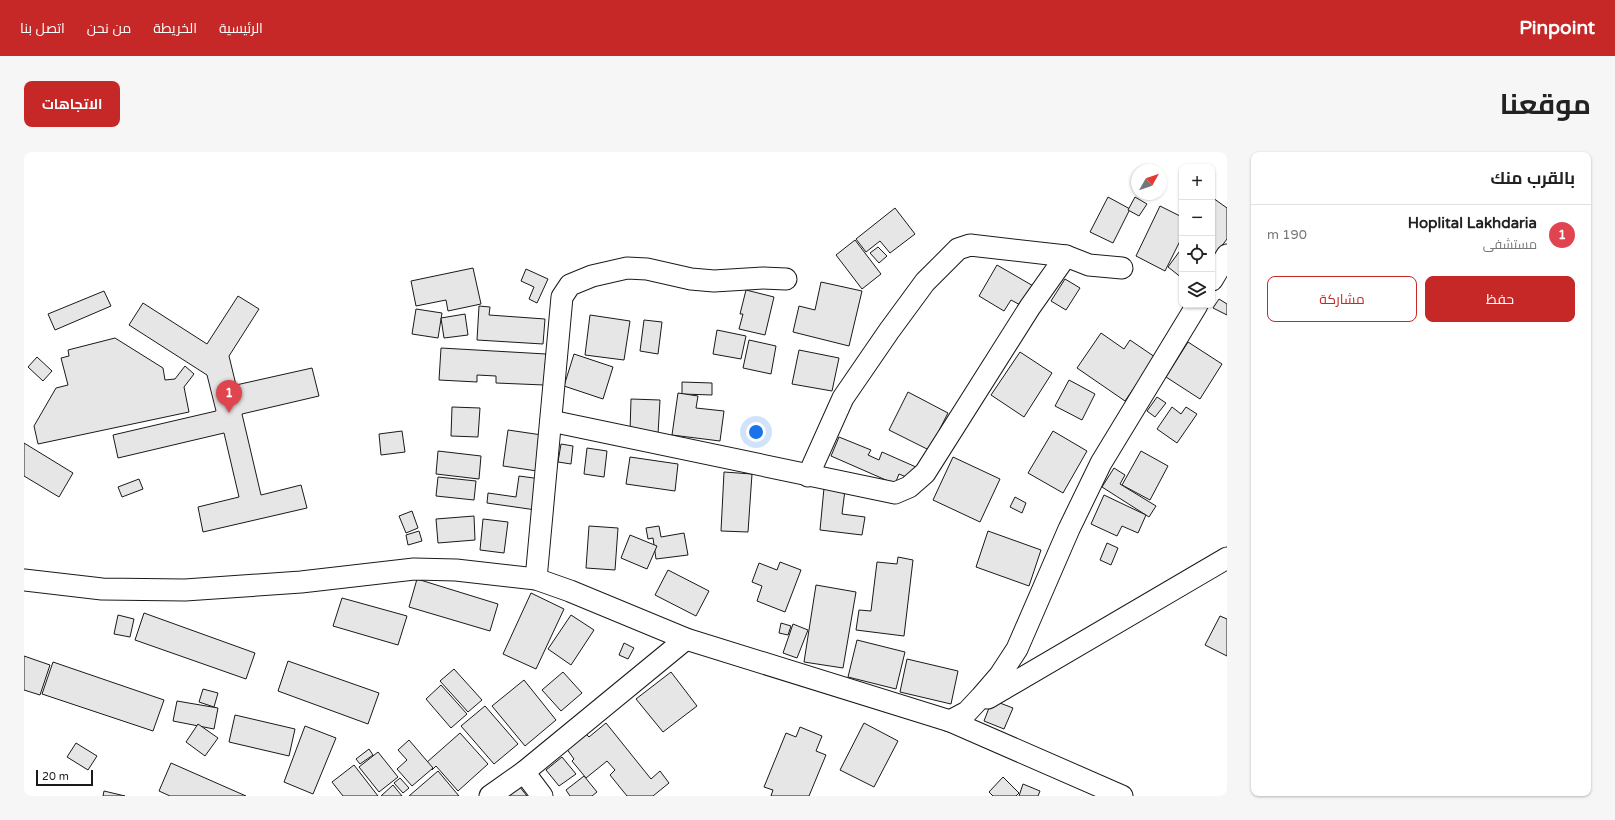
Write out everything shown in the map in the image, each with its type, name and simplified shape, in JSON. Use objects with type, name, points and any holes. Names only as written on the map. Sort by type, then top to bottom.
[{"type":"street","points":[[808,476],[843,398],[925,282],[958,249],[970,245],[1066,256],[1089,265],[1122,268]]},
{"type":"street","points":[[1215,275],[1227,255]]},
{"type":"street","points":[[551,421],[895,493],[909,487],[925,473],[1030,307],[1066,256]]},
{"type":"street","points":[[536,579],[562,297],[570,285],[592,276],[627,268],[647,270],[691,279],[714,281],[763,278],[786,279]]},
{"type":"street","points":[[950,721],[967,712],[971,708],[1000,675],[1017,649],[1069,529],[1101,463],[1195,308]]},
{"type":"street","points":[[971,708],[1227,558]]},
{"type":"street","points":[[24,580],[102,590],[185,590],[301,582],[414,569],[456,570],[536,579],[570,591],[686,639],[950,721],[1122,796]]},
{"type":"street","points":[[490,796],[524,772],[686,639]]},
{"type":"street","points":[[524,772],[542,796]]},
{"type":"building","points":[[1108,197],[1130,209],[1113,243],[1090,232]]},
{"type":"building","points":[[1215,199],[1227,208],[1227,239],[1215,255]]},
{"type":"building","points":[[1133,200],[1140,200],[1147,204],[1139,216],[1128,210]]},
{"type":"building","points":[[1160,206],[1179,216],[1179,243],[1165,271],[1136,256]]},
{"type":"building","points":[[895,208],[915,234],[890,253],[880,241],[866,252],[856,239]]},
{"type":"building","points":[[855,240],[881,274],[862,289],[836,255]]},
{"type":"building","points":[[878,247],[887,256],[879,263],[870,253]]},
{"type":"building","points":[[1179,252],[1179,276],[1168,267]]},
{"type":"building","points":[[997,265],[1035,287],[1024,307],[1011,300],[1004,311],[979,296]]},
{"type":"building","points":[[473,268],[481,304],[448,311],[446,300],[416,306],[411,281]]},
{"type":"building","points":[[526,269],[548,279],[537,303],[529,299],[534,287],[521,281]]},
{"type":"building","points":[[1065,279],[1080,288],[1066,310],[1051,301]]},
{"type":"building","points":[[821,282],[862,291],[849,346],[793,332],[799,306],[815,310]]},
{"type":"building","points":[[746,290],[774,297],[765,335],[739,329],[743,314],[740,314]]},
{"type":"building","points":[[104,291],[111,306],[55,330],[48,314]]},
{"type":"building","points":[[238,296],[259,309],[229,356],[236,385],[312,368],[319,396],[242,414],[261,495],[301,485],[307,508],[203,532],[198,507],[239,497],[224,433],[118,458],[113,435],[216,411],[207,375],[129,325],[143,303],[207,344]]},
{"type":"building","points":[[1219,299],[1227,304],[1227,315],[1213,308],[1215,308],[1215,305]]},
{"type":"building","points":[[479,306],[490,307],[489,315],[545,319],[543,344],[477,340]]},
{"type":"building","points":[[416,309],[442,313],[438,338],[412,334]]},
{"type":"building","points":[[465,314],[468,335],[444,338],[441,318]]},
{"type":"building","points":[[590,315],[630,321],[624,360],[585,355]]},
{"type":"building","points":[[644,320],[662,322],[658,354],[640,351]]},
{"type":"building","points":[[717,330],[746,336],[741,359],[713,354]]},
{"type":"building","points":[[1101,333],[1124,349],[1130,340],[1155,357],[1125,401],[1077,368]]},
{"type":"building","points":[[115,338],[163,368],[165,380],[175,379],[185,366],[194,374],[184,387],[189,412],[38,444],[34,426],[56,388],[68,385],[61,358],[69,356],[68,350]]},
{"type":"building","points":[[749,340],[776,346],[771,374],[743,368]]},
{"type":"building","points":[[1188,342],[1222,364],[1200,399],[1166,377]]},
{"type":"building","points":[[441,348],[546,354],[544,385],[496,383],[496,376],[477,375],[477,382],[439,380]]},
{"type":"building","points":[[799,350],[839,358],[832,391],[792,384]]},
{"type":"building","points":[[1020,352],[1052,373],[1024,417],[991,395]]},
{"type":"building","points":[[574,354],[613,367],[603,399],[564,386]]},
{"type":"building","points":[[37,357],[52,371],[43,381],[28,367]]},
{"type":"building","points":[[1069,380],[1095,394],[1082,420],[1055,406]]},
{"type":"building","points":[[682,382],[712,383],[712,395],[682,394]]},
{"type":"building","points":[[908,392],[948,413],[929,450],[889,430]]},
{"type":"building","points":[[678,393],[698,396],[696,408],[724,411],[720,441],[672,435]]},
{"type":"building","points":[[1157,397],[1166,403],[1155,417],[1147,411]]},
{"type":"building","points":[[631,399],[660,400],[658,434],[630,432]]},
{"type":"building","points":[[452,407],[480,408],[478,437],[451,436]]},
{"type":"building","points":[[1172,407],[1181,414],[1186,407],[1197,414],[1177,443],[1157,429]]},
{"type":"building","points":[[508,430],[542,435],[537,471],[503,466]]},
{"type":"building","points":[[402,431],[405,452],[381,455],[379,434]]},
{"type":"building","points":[[1053,431],[1087,451],[1063,493],[1028,473]]},
{"type":"building","points":[[839,437],[871,450],[868,455],[879,460],[882,452],[916,467],[911,479],[899,474],[895,484],[831,456]]},
{"type":"building","points":[[24,443],[73,473],[59,497],[24,476]]},
{"type":"building","points":[[561,444],[573,446],[571,464],[558,462]]},
{"type":"building","points":[[587,448],[607,451],[604,477],[584,474]]},
{"type":"building","points":[[438,451],[481,456],[479,479],[436,474]]},
{"type":"building","points":[[1141,451],[1168,466],[1150,500],[1122,485]]},
{"type":"building","points":[[630,457],[678,464],[675,491],[626,484]]},
{"type":"building","points":[[953,457],[1000,479],[980,522],[933,500]]},
{"type":"building","points":[[1114,468],[1125,475],[1120,484],[1156,506],[1149,517],[1102,487]]},
{"type":"building","points":[[724,472],[752,474],[748,532],[721,531]]},
{"type":"building","points":[[519,476],[541,479],[536,510],[487,503],[488,493],[516,497]]},
{"type":"building","points":[[438,477],[476,481],[474,500],[436,496]]},
{"type":"building","points":[[139,479],[143,489],[122,497],[118,487]]},
{"type":"building","points":[[824,488],[845,490],[842,514],[865,517],[862,535],[820,530]]},
{"type":"building","points":[[1104,495],[1146,515],[1138,533],[1122,526],[1117,536],[1091,524]]},
{"type":"building","points":[[1015,497],[1026,503],[1022,513],[1010,507]]},
{"type":"building","points":[[412,511],[418,528],[406,533],[399,516]]},
{"type":"building","points":[[474,516],[475,540],[438,543],[436,519]]},
{"type":"building","points":[[483,519],[508,522],[504,553],[480,550]]},
{"type":"building","points":[[589,526],[618,528],[615,570],[586,568]]},
{"type":"building","points":[[659,526],[661,537],[684,533],[688,555],[656,559],[653,538],[648,539],[646,528]]},
{"type":"building","points":[[419,531],[422,541],[408,545],[406,535]]},
{"type":"building","points":[[988,531],[1041,550],[1029,586],[976,567]]},
{"type":"building","points":[[630,535],[657,546],[647,569],[621,558]]},
{"type":"building","points":[[1107,543],[1118,548],[1111,565],[1100,560]]},
{"type":"building","points":[[898,557],[913,560],[904,636],[856,630],[859,610],[871,611],[877,562],[897,564]]},
{"type":"building","points":[[780,562],[801,570],[785,612],[757,601],[762,586],[752,582],[759,563],[777,570]]},
{"type":"building","points":[[668,570],[709,591],[696,616],[655,595]]},
{"type":"building","points":[[417,579],[498,604],[490,631],[409,607]]},
{"type":"building","points":[[816,585],[856,592],[843,668],[804,662]]},
{"type":"building","points":[[531,593],[564,609],[536,669],[503,654]]},
{"type":"building","points":[[342,598],[407,616],[398,645],[333,626]]},
{"type":"building","points":[[144,613],[255,653],[246,679],[135,640]]},
{"type":"building","points":[[118,615],[134,619],[130,637],[114,634]]},
{"type":"building","points":[[571,615],[594,630],[571,665],[548,649]]},
{"type":"building","points":[[1220,616],[1227,619],[1227,656],[1205,645]]},
{"type":"building","points":[[781,623],[791,626],[788,635],[779,633]]},
{"type":"building","points":[[793,624],[808,630],[797,658],[783,653]]},
{"type":"building","points":[[857,640],[905,652],[896,689],[848,677]]},
{"type":"building","points":[[624,643],[634,648],[628,659],[619,655]]},
{"type":"building","points":[[24,656],[50,665],[40,695],[24,690]]},
{"type":"building","points":[[907,659],[958,671],[951,704],[900,692]]},
{"type":"building","points":[[288,661],[379,693],[368,724],[278,691]]},
{"type":"building","points":[[53,662],[164,700],[153,731],[42,694]]},
{"type":"building","points":[[454,669],[482,700],[468,712],[440,681]]},
{"type":"building","points":[[563,672],[582,693],[561,711],[542,690]]},
{"type":"building","points":[[671,672],[697,706],[663,732],[636,699]]},
{"type":"building","points":[[524,680],[556,720],[525,746],[492,706]]},
{"type":"building","points":[[441,685],[467,714],[451,728],[426,699]]},
{"type":"building","points":[[203,689],[218,693],[214,707],[199,702]]},
{"type":"building","points":[[992,700],[1013,708],[1004,729],[984,721]]},
{"type":"building","points":[[177,701],[218,708],[214,729],[173,721]]},
{"type":"building","points":[[485,706],[518,744],[494,764],[461,726]]},
{"type":"building","points":[[235,715],[295,729],[289,756],[229,742]]},
{"type":"building","points":[[606,723],[651,779],[660,771],[669,783],[653,796],[627,796],[610,775],[615,770],[607,761],[586,778],[572,761],[574,759],[566,748],[585,733],[589,737]]},
{"type":"building","points":[[864,723],[898,741],[874,787],[840,770]]},
{"type":"building","points":[[198,724],[218,738],[205,756],[186,742]]},
{"type":"building","points":[[305,726],[336,738],[313,794],[284,782]]},
{"type":"building","points":[[800,727],[822,736],[816,751],[826,755],[809,796],[771,796],[773,790],[764,787],[786,733],[796,737]]},
{"type":"building","points":[[460,733],[488,764],[458,791],[436,766],[432,770],[426,763]]},
{"type":"building","points":[[409,740],[433,768],[412,786],[397,769],[407,760],[398,750]]},
{"type":"building","points":[[76,743],[97,756],[88,770],[67,757]]},
{"type":"building","points":[[369,749],[373,755],[360,764],[356,759]]},
{"type":"building","points":[[378,752],[398,777],[379,792],[359,767]]},
{"type":"building","points":[[562,757],[576,774],[559,786],[546,770]]},
{"type":"building","points":[[171,763],[246,796],[170,796],[159,791]]},
{"type":"building","points":[[354,765],[378,796],[343,796],[332,782]]},
{"type":"building","points":[[438,771],[459,796],[409,796]]},
{"type":"building","points":[[584,776],[597,792],[592,796],[570,796],[566,790]]},
{"type":"building","points":[[1003,777],[1019,793],[1016,796],[993,796],[989,792]]},
{"type":"building","points":[[400,778],[409,788],[403,793],[394,783]]},
{"type":"building","points":[[1023,784],[1040,791],[1038,796],[1019,796]]},
{"type":"building","points":[[393,785],[402,796],[381,796]]},
{"type":"building","points":[[519,786],[527,796],[507,796]]},
{"type":"building","points":[[104,791],[125,796],[103,796]]},
{"type":"place","name":"Hoplital Lakhdaria","points":[[229,413]]}]
